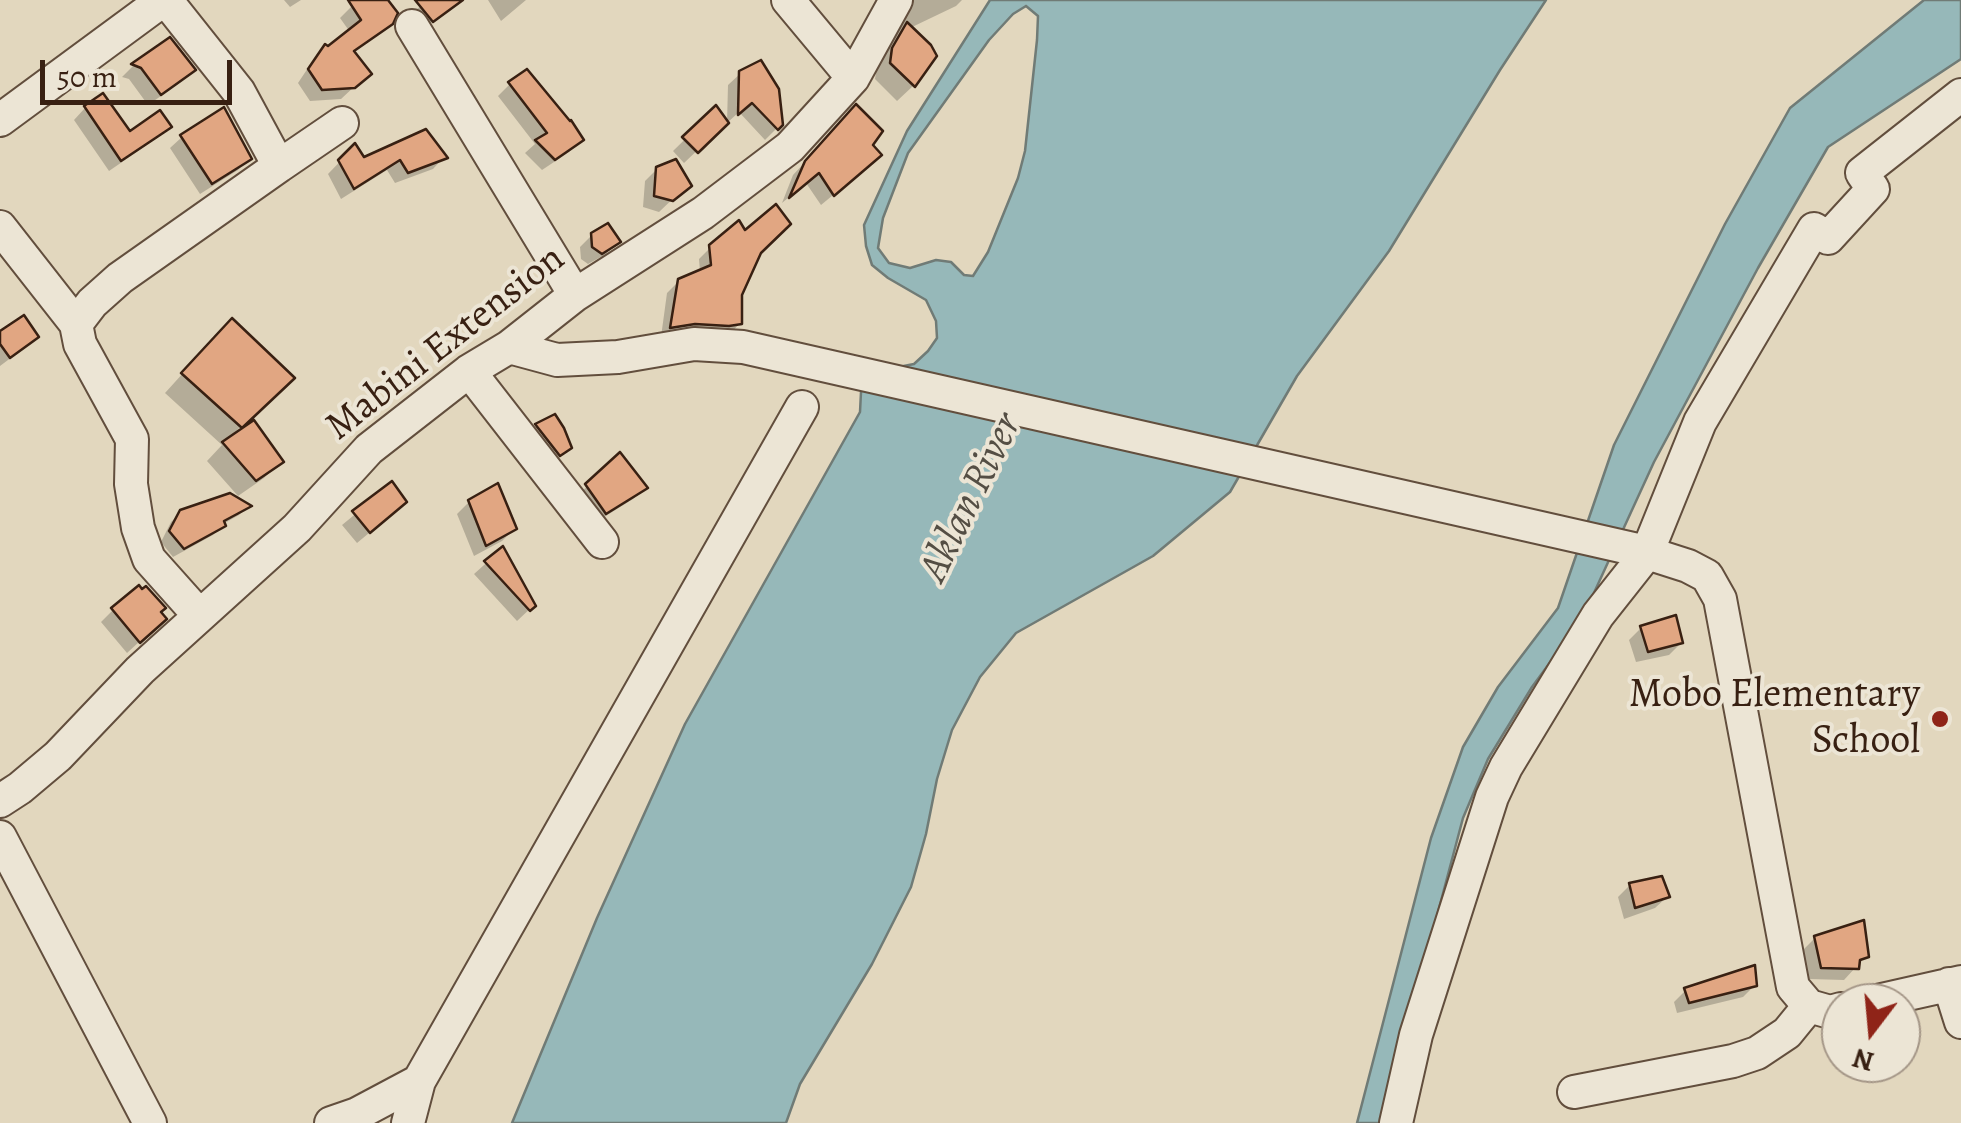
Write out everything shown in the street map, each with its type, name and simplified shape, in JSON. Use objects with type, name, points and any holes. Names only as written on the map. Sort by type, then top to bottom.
[{"type":"street","points":[[0,120],[164,0],[239,92],[280,166]]},
{"type":"street","points":[[788,0],[853,78]]},
{"type":"street","name":"Mabini Extension","points":[[0,801],[58,756],[140,670],[297,528],[368,449],[468,371],[509,346],[575,295],[703,214],[790,147],[853,78],[896,0]]},
{"type":"street","points":[[412,26],[575,295]]},
{"type":"street","points":[[1396,1123],[1416,1035],[1492,797],[1506,767],[1598,615],[1642,552],[1700,422],[1814,229],[1828,238],[1873,188],[1862,173],[1961,95]]},
{"type":"street","points":[[76,324],[120,278],[342,123]]},
{"type":"street","points":[[0,227],[76,324],[80,344],[132,438],[132,484],[138,528],[149,559],[200,615]]},
{"type":"street","points":[[509,346],[556,360],[618,358],[694,344],[742,347],[1642,552],[1688,566],[1707,576],[1720,598],[1794,987],[1821,1005]]},
{"type":"street","points":[[468,371],[602,542]]},
{"type":"street","points":[[408,1123],[419,1081],[802,407]]},
{"type":"street","points":[[0,837],[150,1123]]},
{"type":"street","points":[[1921,991],[1955,983],[1961,1022]]},
{"type":"street","points":[[1574,1092],[1733,1061],[1757,1053],[1821,1011]]},
{"type":"street","points":[[331,1123],[357,1114],[419,1081]]},
{"type":"water","name":"Aklan River","points":[[990,0],[1546,0],[1389,251],[1297,376],[1230,492],[1153,556],[1016,633],[980,677],[952,730],[911,887],[872,964],[800,1084],[786,1123],[512,1123],[597,918],[685,724],[860,412],[861,392],[878,371],[914,364],[937,338],[936,321],[926,300],[872,265],[866,246],[864,225],[907,131]],"holes":[[[1026,6],[1038,16],[1025,151],[988,252],[973,276],[964,275],[951,262],[936,260],[910,268],[889,263],[878,248],[883,218],[908,153],[989,40],[1013,14]]]},
{"type":"water","points":[[1924,0],[1961,0],[1961,59],[1828,147],[1758,268],[1654,462],[1582,619],[1532,687],[1488,759],[1463,818],[1382,1123],[1357,1123],[1431,838],[1463,747],[1498,687],[1558,608],[1614,445],[1725,224],[1790,108]]},
{"type":"building","points":[[348,0],[388,0],[398,13],[393,24],[354,51],[372,74],[355,88],[322,90],[308,69],[325,44],[328,46],[361,20]]},
{"type":"building","points":[[415,0],[463,0],[433,22]]},
{"type":"building","points":[[907,22],[937,56],[915,87],[890,63],[892,48]]},
{"type":"building","points":[[170,37],[196,70],[161,95],[141,68],[131,64]]},
{"type":"building","points":[[761,60],[779,89],[783,125],[778,130],[752,103],[738,115],[739,71]]},
{"type":"building","points":[[527,69],[584,140],[555,160],[535,140],[547,133],[508,82]]},
{"type":"building","points":[[103,93],[130,131],[160,110],[172,127],[121,161],[84,106]]},
{"type":"building","points":[[856,104],[883,131],[873,145],[882,155],[834,196],[819,173],[789,198],[805,161]]},
{"type":"building","points":[[716,105],[729,123],[698,153],[682,137]]},
{"type":"building","points":[[224,107],[252,159],[212,184],[180,135]]},
{"type":"building","points":[[426,129],[448,158],[408,173],[400,160],[354,189],[338,160],[355,143],[364,157]]},
{"type":"building","points":[[676,159],[692,186],[673,201],[654,196],[656,167]]},
{"type":"building","points":[[776,204],[791,224],[761,253],[742,295],[742,324],[670,328],[678,279],[711,265],[709,245],[739,220],[745,230]]},
{"type":"building","points":[[608,223],[621,242],[602,254],[592,247],[591,233]]},
{"type":"building","points":[[24,315],[39,337],[10,358],[0,344],[0,331]]},
{"type":"building","points":[[232,318],[295,378],[242,428],[181,373]]},
{"type":"building","points":[[555,414],[572,448],[560,456],[535,424]]},
{"type":"building","points":[[254,420],[284,462],[256,481],[222,442]]},
{"type":"building","points":[[620,452],[648,488],[606,514],[585,484]]},
{"type":"building","points":[[392,481],[407,502],[370,533],[352,511]]},
{"type":"building","points":[[498,483],[517,529],[486,546],[468,500]]},
{"type":"building","points":[[230,493],[252,506],[224,521],[226,526],[184,549],[169,531],[180,510]]},
{"type":"building","points":[[503,546],[536,606],[530,611],[484,561]]},
{"type":"building","points":[[139,585],[142,589],[146,586],[166,608],[161,612],[167,619],[140,643],[111,608]]},
{"type":"building","points":[[1676,615],[1683,643],[1648,652],[1640,626]]},
{"type":"building","points":[[1662,876],[1670,897],[1635,908],[1629,883]]},
{"type":"building","points":[[1864,920],[1869,957],[1860,960],[1859,969],[1821,968],[1814,936]]},
{"type":"building","points":[[1755,965],[1757,986],[1689,1003],[1684,988]]},
{"type":"place","name":"Mobo Elementary School","points":[[1940,719]]}]
